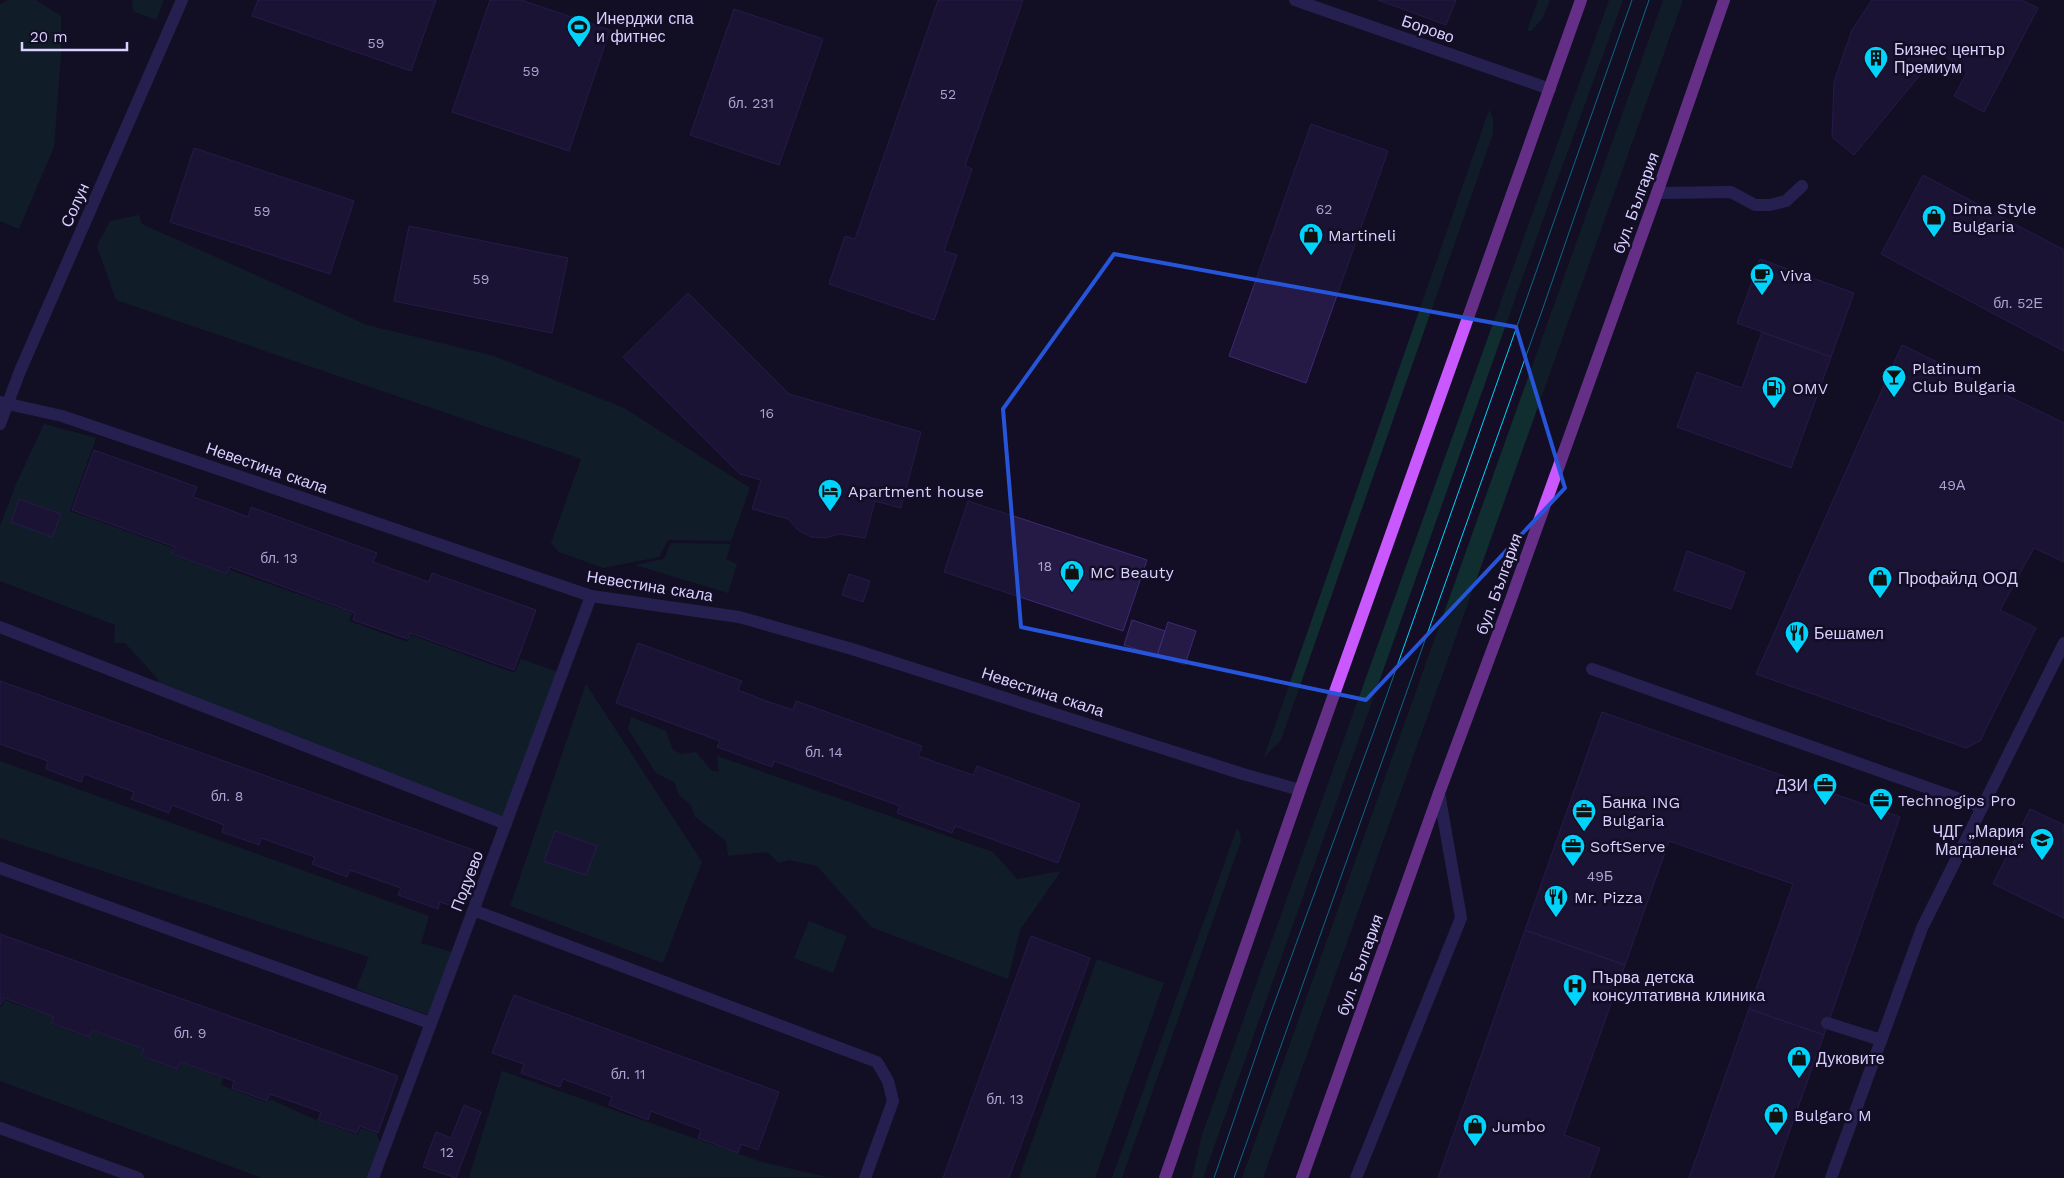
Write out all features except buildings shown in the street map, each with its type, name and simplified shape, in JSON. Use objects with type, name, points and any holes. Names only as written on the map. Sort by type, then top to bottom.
[{"type":"main road","points":[[1165,1178],[1300,790],[1581,0]]},
{"type":"main road","name":"бул. България","points":[[1302,1178],[1438,794],[1510,602],[1657,193],[1724,0]]},
{"type":"street","name":"Солун","points":[[0,424],[4,403],[24,362],[182,0]]},
{"type":"street","name":"Борово","points":[[1295,0],[1550,89]]},
{"type":"street","points":[[1657,193],[1731,192],[1755,205],[1770,205],[1786,201],[1802,186]]},
{"type":"street","name":"Невестина скала","points":[[4,403],[62,416],[591,596],[731,615],[852,650],[1243,774],[1300,790]]},
{"type":"street","name":"Подуево","points":[[373,1178],[591,596]]},
{"type":"street","points":[[0,627],[506,824]]},
{"type":"street","points":[[1831,1178],[1922,928],[2064,643]]},
{"type":"street","points":[[1592,669],[1982,807]]},
{"type":"street","points":[[1356,1178],[1461,918],[1438,794]]},
{"type":"street","points":[[0,868],[430,1023]]},
{"type":"street","points":[[473,910],[877,1062],[888,1080],[893,1101],[866,1178]]},
{"type":"street","points":[[1827,1023],[1881,1040]]},
{"type":"street","points":[[0,1128],[138,1178]]},
{"type":"highlighted area","points":[[1114,254],[1516,327],[1565,488],[1366,700],[1021,627],[1003,409]]},
{"type":"green space","points":[[8,0],[36,0],[61,16],[61,55],[54,147],[19,229],[0,221],[0,4]]},
{"type":"green space","points":[[132,0],[164,0],[156,20],[133,11]]},
{"type":"green space","points":[[1538,0],[1550,0],[1542,19],[1531,31],[1527,31]]},
{"type":"green space","points":[[1609,0],[1623,0],[1554,189],[1203,1178],[1192,1178],[1202,1135]]},
{"type":"green space","points":[[1663,0],[1683,0],[1263,1178],[1242,1178]]},
{"type":"green space","points":[[1489,110],[1493,118],[1493,134],[1281,740],[1264,757]]},
{"type":"green space","points":[[139,215],[142,224],[367,325],[494,356],[624,408],[750,488],[731,541],[668,540],[659,557],[603,568],[559,552],[551,543],[581,459],[116,300],[97,246],[110,221]]},
{"type":"green space","points":[[44,424],[96,438],[70,511],[173,548],[172,555],[228,575],[230,570],[352,613],[349,621],[408,642],[411,635],[515,673],[521,659],[561,673],[505,822],[160,686],[157,678],[125,643],[114,643],[115,625],[0,581],[0,526],[16,484]]},
{"type":"green space","points":[[671,543],[731,544],[726,559],[737,564],[728,593],[635,565],[664,559]]},
{"type":"green space","points":[[586,684],[702,862],[663,963],[510,906]]},
{"type":"green space","points":[[631,717],[666,731],[673,750],[681,754],[696,752],[711,770],[719,772],[717,756],[993,852],[1017,879],[1061,871],[1020,930],[1008,979],[871,927],[817,866],[789,860],[779,863],[767,852],[728,856],[726,841],[694,816],[691,805],[679,795],[675,783],[656,773],[628,729]]},
{"type":"green space","points":[[0,761],[429,916],[421,943],[452,952],[428,1015],[356,989],[369,957],[0,838]]},
{"type":"green space","points":[[1237,828],[1241,841],[1122,1178],[1112,1178]]},
{"type":"green space","points":[[809,921],[847,936],[833,973],[794,958]]},
{"type":"green space","points":[[1097,959],[1164,983],[1095,1178],[1019,1178]]},
{"type":"green space","points":[[4,1000],[53,1017],[51,1024],[89,1038],[92,1031],[143,1049],[141,1057],[179,1070],[181,1063],[223,1078],[221,1085],[265,1102],[272,1100],[316,1120],[358,1135],[361,1128],[377,1134],[382,1147],[371,1178],[262,1178],[0,1081],[0,1006],[2,1007]]},
{"type":"green space","points":[[502,1071],[762,1162],[827,1177],[472,1178],[469,1177]]},
{"type":"tram line","points":[[1214,1178],[1266,1026],[1383,706],[1632,0]]},
{"type":"tram line","points":[[1234,1178],[1543,308],[1649,0]]},
{"type":"place","name":"Инерджи спа и фитнес","points":[[579,48]]},
{"type":"place","name":"Бизнес център Премиум","points":[[1876,79]]},
{"type":"place","name":"Dima Style Bulgaria","points":[[1934,238]]},
{"type":"place","name":"Martineli","points":[[1311,256]]},
{"type":"place","name":"Viva","points":[[1762,296]]},
{"type":"place","name":"Platinum Club Bulgaria","points":[[1894,398]]},
{"type":"place","name":"OMV","points":[[1774,409]]},
{"type":"place","name":"Apartment house","points":[[830,512]]},
{"type":"place","name":"MC Beauty","points":[[1072,593]]},
{"type":"place","name":"Профайлд ООД","points":[[1880,599]]},
{"type":"place","name":"Бешамел","points":[[1797,654]]},
{"type":"place","name":"ДЗИ","points":[[1825,806]]},
{"type":"place","name":"Technogips Pro","points":[[1881,821]]},
{"type":"place","name":"Банка ING Bulgaria","points":[[1584,832]]},
{"type":"place","name":"ЧДГ „Мария Магдалена“","points":[[2042,861]]},
{"type":"place","name":"SoftServe","points":[[1573,867]]},
{"type":"place","name":"Mr. Pizza","points":[[1556,918]]},
{"type":"place","name":"Първа детска консултативна клиника","points":[[1575,1007]]},
{"type":"place","name":"Дуковите","points":[[1799,1079]]},
{"type":"place","name":"Bulgaro M","points":[[1776,1136]]},
{"type":"place","name":"Jumbo","points":[[1475,1147]]}]
